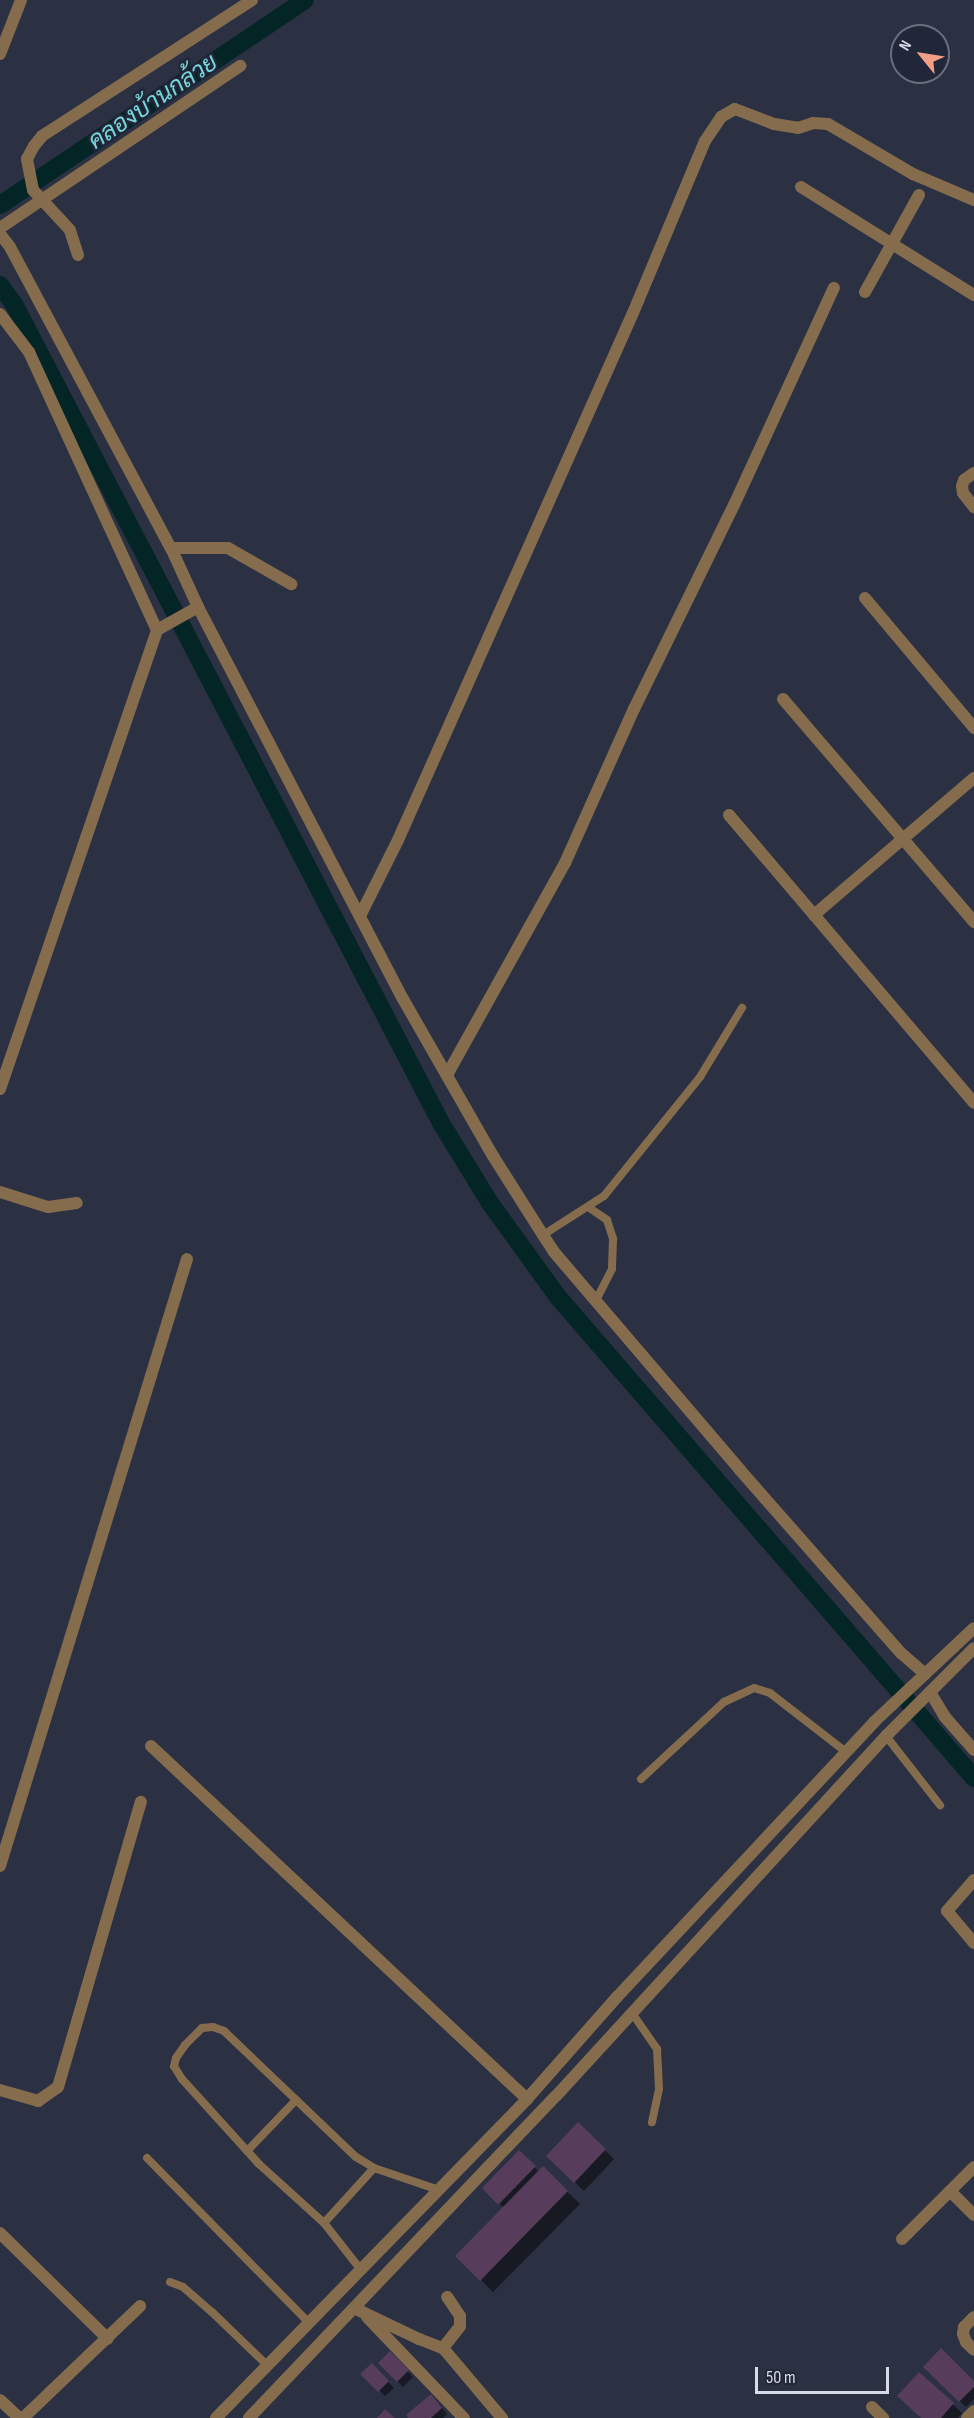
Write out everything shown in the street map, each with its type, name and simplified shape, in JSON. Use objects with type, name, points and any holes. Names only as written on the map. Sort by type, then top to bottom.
[{"type":"street","points":[[1,51],[21,0]]},
{"type":"street","points":[[78,255],[70,231],[33,190],[27,159],[42,136],[252,0]]},
{"type":"street","points":[[0,228],[240,66]]},
{"type":"street","points":[[360,916],[398,840],[633,312],[705,141],[721,117],[735,109],[774,124],[798,128],[813,123],[828,124],[913,174],[974,200]]},
{"type":"street","points":[[801,187],[974,295]]},
{"type":"street","points":[[865,292],[919,195]]},
{"type":"street","points":[[0,234],[10,247],[171,548],[194,609],[403,999],[493,1156],[543,1235],[554,1252],[885,1636],[925,1674],[928,1694],[974,1750]]},
{"type":"street","points":[[447,1075],[565,863],[634,709],[734,505],[834,288]]},
{"type":"street","points":[[0,314],[28,352],[162,627]]},
{"type":"street","points":[[974,472],[964,480],[962,486],[963,493],[974,507]]},
{"type":"street","points":[[171,548],[228,548],[291,584]]},
{"type":"street","points":[[865,598],[974,728]]},
{"type":"street","points":[[0,1089],[162,627],[194,609]]},
{"type":"street","points":[[783,699],[974,922]]},
{"type":"street","points":[[814,915],[974,778]]},
{"type":"street","points":[[729,815],[974,1103]]},
{"type":"street","points":[[0,1192],[48,1207],[77,1203]]},
{"type":"street","points":[[0,1866],[187,1259]]},
{"type":"street","points":[[216,2418],[527,2099],[617,1997],[846,1752],[911,1685],[974,1628]]},
{"type":"street","points":[[255,2416],[360,2312],[886,1736],[974,1648]]},
{"type":"street","points":[[151,1746],[527,2099]]},
{"type":"street","points":[[0,2090],[38,2101],[58,2088],[141,1802]]},
{"type":"street","points":[[974,1880],[947,1911],[974,1943]]},
{"type":"street","points":[[902,2239],[974,2167]]},
{"type":"street","points":[[951,2191],[974,2215]]},
{"type":"street","points":[[0,2233],[108,2339]]},
{"type":"street","points":[[443,2348],[460,2326],[460,2316],[447,2297]]},
{"type":"street","points":[[0,2400],[21,2418],[108,2339],[140,2306]]},
{"type":"street","points":[[360,2312],[443,2348],[502,2418]]},
{"type":"street","points":[[360,2312],[464,2418]]},
{"type":"street","points":[[974,2317],[964,2327],[963,2334],[966,2342],[974,2350]]},
{"type":"street","points":[[872,2407],[884,2418]]},
{"type":"street","points":[[967,2418],[974,2411]]},
{"type":"lane","points":[[543,1235],[604,1196],[700,1077],[742,1008]]},
{"type":"lane","points":[[588,1207],[607,1220],[613,1239],[612,1269],[596,1300]]},
{"type":"lane","points":[[641,1779],[724,1702],[754,1688],[770,1693],[846,1752]]},
{"type":"lane","points":[[886,1736],[940,1805]]},
{"type":"lane","points":[[632,2013],[657,2049],[659,2089],[652,2122]]},
{"type":"lane","points":[[361,2270],[324,2223],[247,2151],[182,2079],[174,2066],[176,2058],[185,2045],[202,2028],[213,2027],[224,2031],[356,2157],[374,2168],[439,2190]]},
{"type":"lane","points":[[247,2151],[296,2100]]},
{"type":"lane","points":[[147,2158],[308,2322]]},
{"type":"lane","points":[[324,2223],[374,2168]]},
{"type":"lane","points":[[170,2282],[183,2287],[268,2366]]},
{"type":"building","points":[[578,2122],[606,2149],[574,2183],[546,2156]]},
{"type":"building","points":[[519,2150],[536,2166],[498,2205],[482,2188]]},
{"type":"building","points":[[543,2166],[568,2191],[480,2281],[455,2256]]},
{"type":"building","points":[[941,2348],[974,2381],[974,2387],[959,2402],[923,2367]]},
{"type":"building","points":[[390,2351],[409,2370],[397,2382],[378,2363]]},
{"type":"building","points":[[372,2363],[389,2381],[378,2392],[360,2374]]},
{"type":"building","points":[[919,2372],[954,2403],[941,2418],[921,2418],[897,2396]]},
{"type":"building","points":[[431,2394],[442,2408],[431,2418],[408,2418],[406,2415]]},
{"type":"building","points":[[385,2409],[395,2418],[377,2418]]},
{"type":"waterway","name":"คลองบ้านกล้วย","points":[[0,205],[305,0]]},
{"type":"waterway","points":[[0,285],[14,304],[441,1123],[490,1203],[558,1297],[974,1778]]}]
